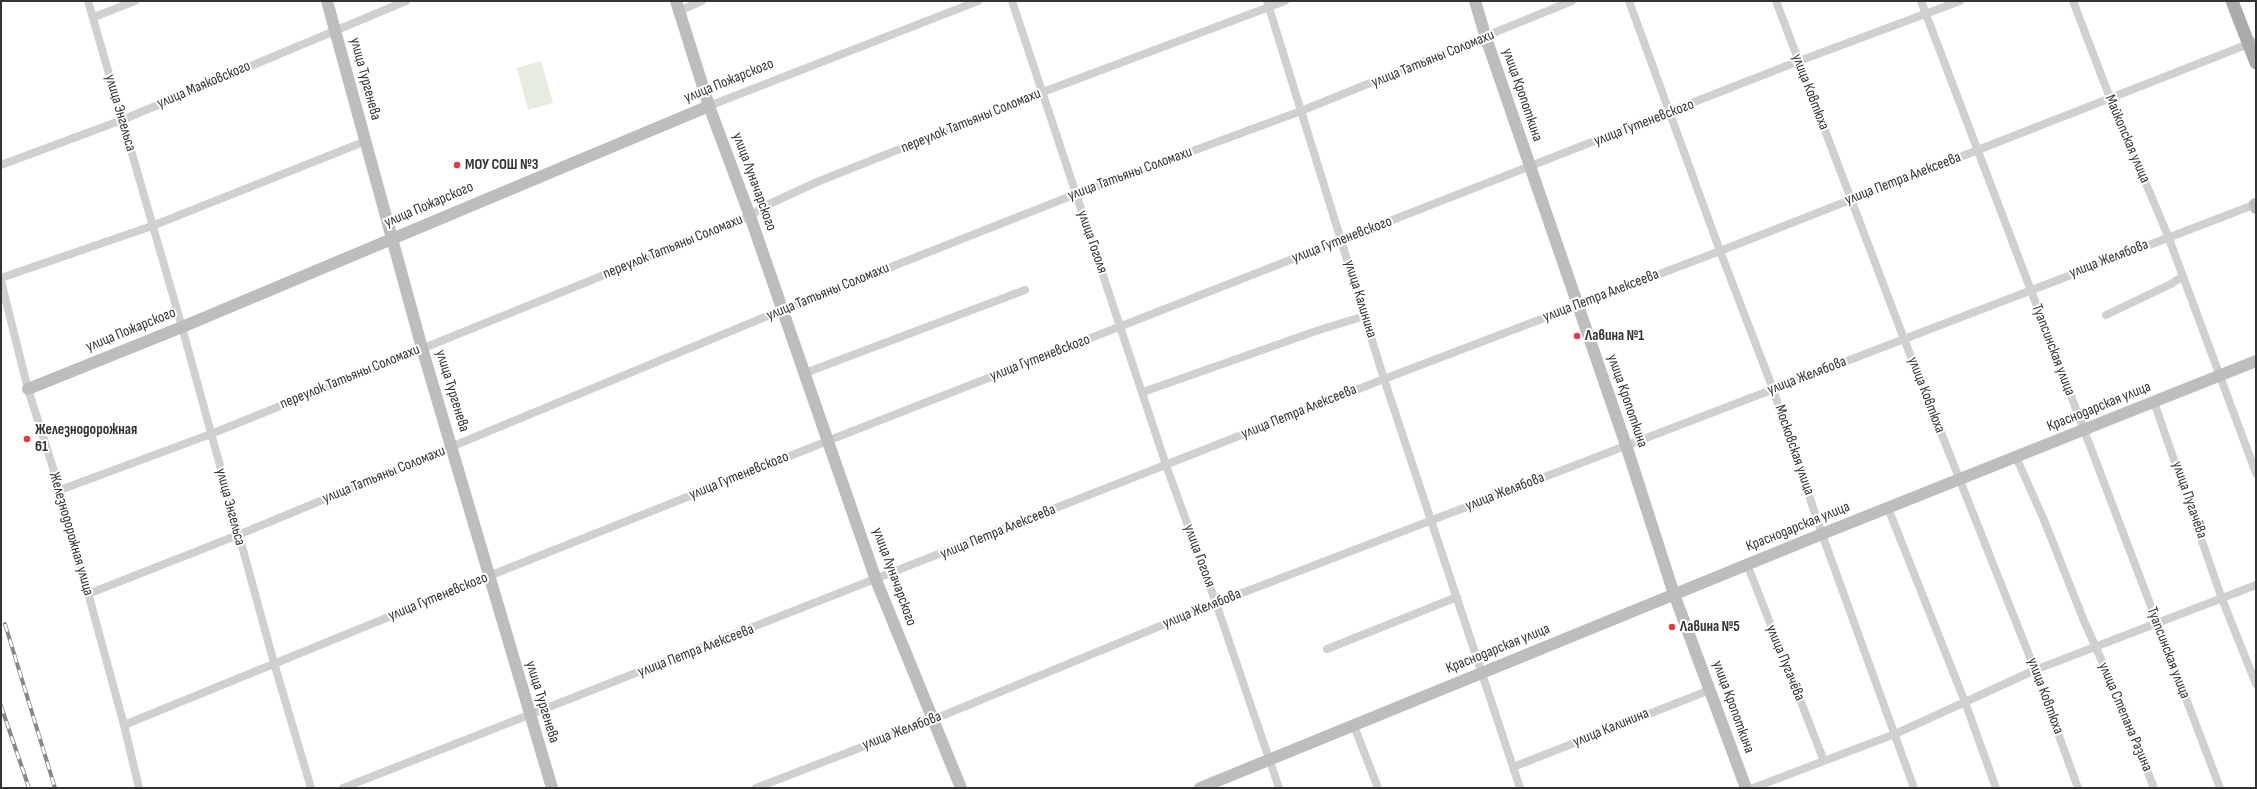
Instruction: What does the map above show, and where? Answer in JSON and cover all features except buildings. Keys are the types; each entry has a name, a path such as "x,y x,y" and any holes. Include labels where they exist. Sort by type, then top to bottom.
{"main road":[{"name":"улица Тургенева","path":"327,1 422,348 453,447 489,576 552,788"},
{"name":"улица Кропоткина","path":"1475,1 1486,38 1577,306 1626,445 1674,594 1746,788"},
{"path":"2232,1 2252,43 2256,63"},
{"name":"улица Луначарского","path":"678,6 709,106 750,216 829,440 876,580 961,788"},
{"name":"улица Пожарского","path":"28,389 182,327 709,106"},
{"name":"Краснодарская улица","path":"1200,788 1270,761 1747,564 2256,361"}],"street":[{"name":"улица Энгельса","path":"88,1 94,17 152,226 182,327 238,535 311,788"},
{"path":"94,17 135,1"},
{"name":"улица Маяковского","path":"1,165 122,120 406,1"},
{"path":"678,6 702,1"},
{"name":"улица Пожарского","path":"709,106 978,1"},
{"name":"улица Гоголя","path":"1012,1 1166,465 1216,603 1279,788"},
{"name":"переулок Татьяны Соломахи","path":"60,490 211,434 750,216 765,206 817,182 1268,4 1285,1"},
{"name":"улица Татьяны Соломахи","path":"88,594 238,535 782,310 1076,194 1301,111 1486,38 1572,1"},
{"name":"Московская улица","path":"1629,1 1720,252 1773,389 1822,534 1914,788"},
{"name":"улица Ковтюха","path":"1776,1 1904,339 2035,670 2078,788"},
{"name":"Туапсинская улица","path":"1921,1 2029,289 2220,788"},
{"name":"улица Гутеневского","path":"124,725 489,576 829,440 1799,61 1960,1"},
{"name":"Майкопская улица","path":"2073,1 2110,98 2168,236 2256,473"},
{"name":"улица Калинина","path":"1268,4 1384,379 1520,788"},
{"name":"улица Петра Алексеева","path":"343,788 530,716 1384,379 1720,252 2252,43"},
{"path":"1,278 152,226 366,141"},
{"name":"улица Желябова","path":"756,788 932,720 1216,603 1904,339 2029,289 2168,236 2256,205"},
{"path":"2106,315 2172,284 2183,276"},
{"name":"Железнодорожная улица","path":"1,281 28,389 60,490 124,725 139,788"},
{"path":"805,373 1025,290"},
{"path":"1143,392 1319,330 1365,316"},
{"name":"улица Пугачёва","path":"2154,402 2222,599"},
{"path":"2016,457 2044,520 2095,646"},
{"path":"1888,508 1965,702 1996,788"},
{"name":"улица Пугачёва","path":"1747,564 1824,761"},
{"path":"1753,788 1895,734 2035,670 2256,585"},
{"path":"1328,649 1456,597"},
{"path":"2222,599 2256,684"},
{"name":"улица Степана Разина","path":"2095,646 2154,788"},
{"name":"улица Калинина","path":"1513,767 1710,690"},
{"path":"1354,726 1378,788"}],"shaded area":[{"path":"541,61 553,103 528,110 517,68"}],"railway":[{"path":"5,624 55,788"},
{"path":"1,706 29,788"}],"place":[{"name":"МОУ СОШ №3","path":"457,165"},
{"name":"Лавина №1","path":"1577,336"},
{"name":"Железнодорожная 61","path":"27,439"},
{"name":"Лавина №5","path":"1672,627"}]}
